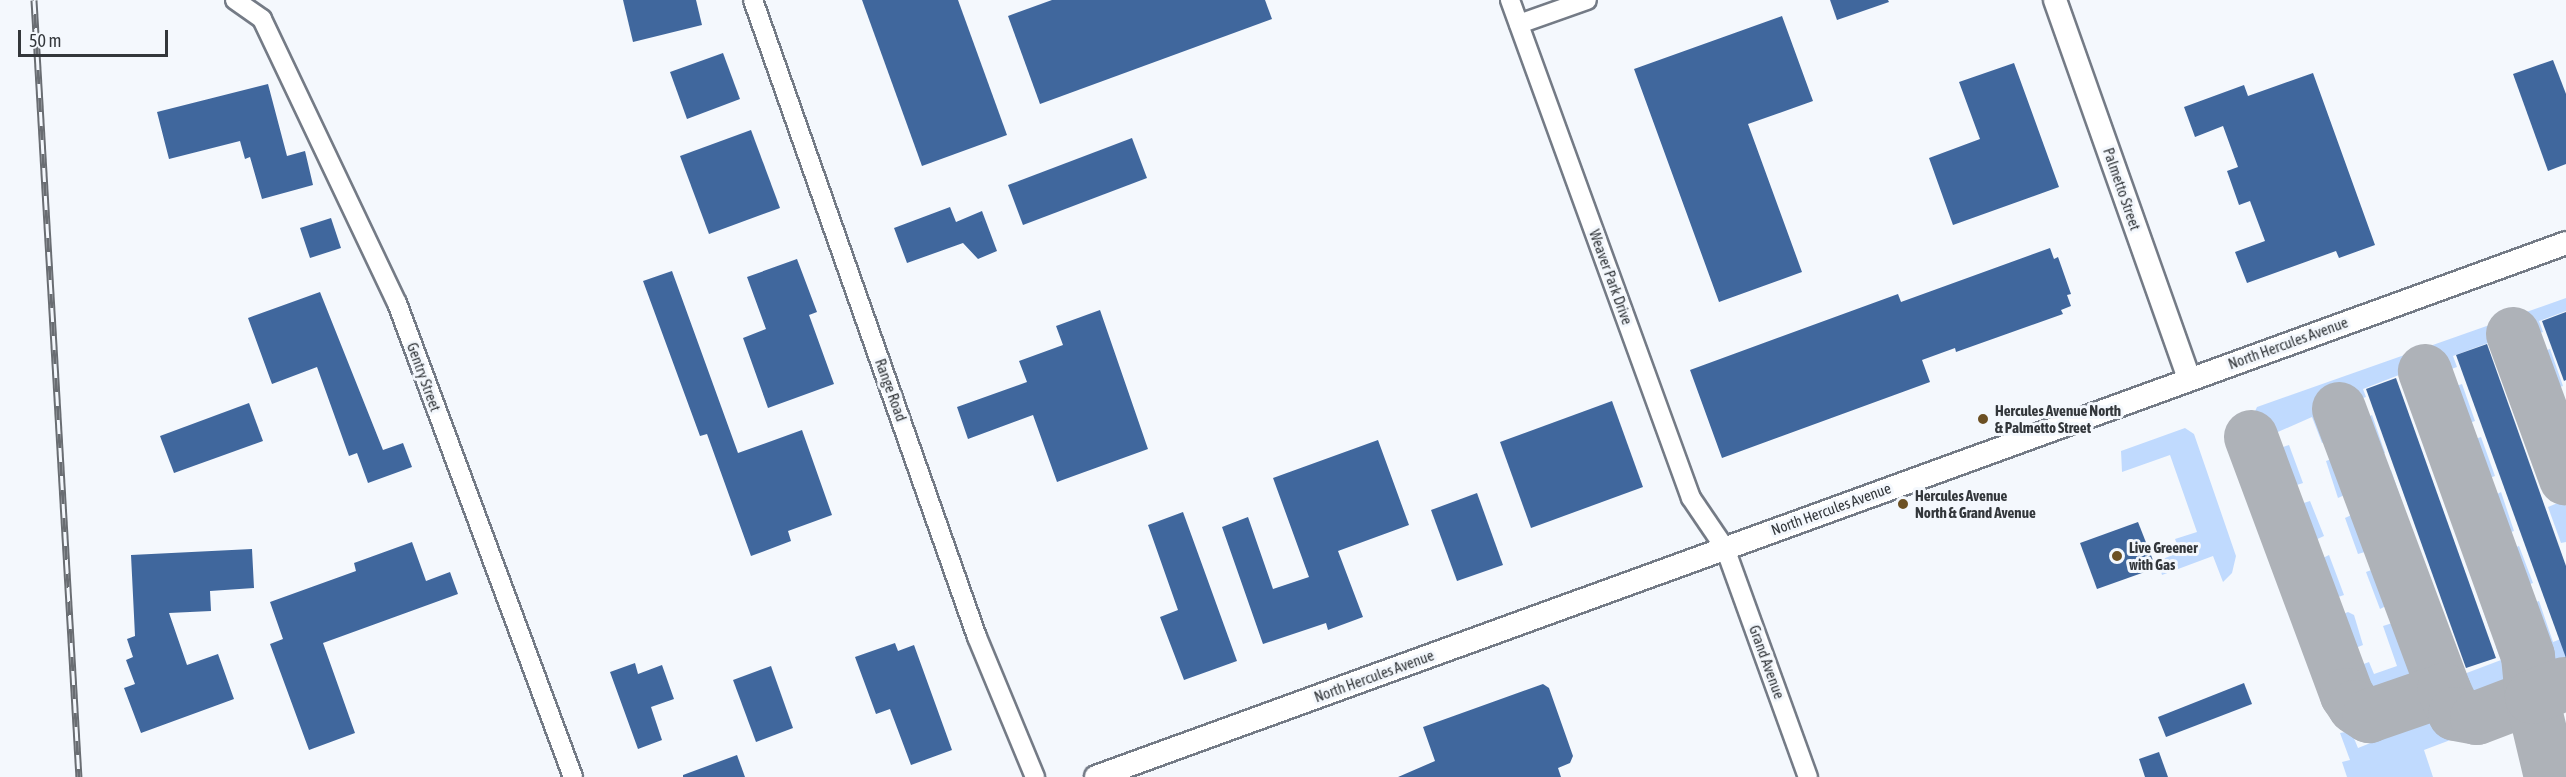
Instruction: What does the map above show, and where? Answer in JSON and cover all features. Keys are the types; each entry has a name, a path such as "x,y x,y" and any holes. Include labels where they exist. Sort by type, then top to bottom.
{"street":[{"name":"Gentry Street","path":"235,0 262,19 397,303 573,777"},
{"name":"Range Road","path":"753,0 977,637 1035,777"},
{"name":"Weaver Park Drive","path":"1509,0 1691,498 1725,548"},
{"path":"1519,24 1587,0"},
{"name":"Palmetto Street","path":"2055,0 2189,378"},
{"name":"North Hercules Avenue","path":"1096,777 2189,378 2566,243"},
{"name":"Grand Avenue","path":"1725,548 1808,777"}],"shaded area":[{"path":"2566,298 2566,311 2539,321 2543,332 2528,337 2516,331 2505,337 2517,371 2512,377 2503,380 2488,343 2453,356 2457,367 2437,374 2434,367 2419,373 2428,401 2426,408 2413,412 2399,375 2363,389 2366,397 2331,409 2340,436 2322,443 2312,417 2255,442 2252,436 2244,439 2347,716 2335,721 2236,452 2257,407"},
{"path":"2550,349 2563,386 2548,391 2543,389 2533,362 2535,354"},
{"path":"2462,384 2475,421 2461,426 2454,423 2445,397 2448,389"},
{"path":"2519,394 2527,397 2537,425 2534,430 2522,434 2509,398"},
{"path":"2566,405 2566,445 2562,444 2551,414"},
{"path":"2372,415 2385,453 2372,458 2366,455 2355,425"},
{"path":"2432,425 2439,430 2448,455 2444,463 2432,467 2419,430"},
{"path":"2185,428 2194,434 2236,556 2232,573 2223,582 2213,556 2162,575 2158,561 2180,552 2175,539 2197,532 2170,455 2122,472 2121,451"},
{"path":"2481,437 2495,476 2482,481 2473,477 2464,450 2467,442"},
{"path":"2289,445 2303,483 2281,490 2267,458 2269,452"},
{"path":"2538,448 2546,451 2556,479 2542,490 2528,452"},
{"path":"2343,455 2349,457 2360,488 2338,498 2326,461"},
{"path":"2391,470 2404,508 2394,512 2385,510 2375,480"},
{"path":"2450,480 2459,484 2467,510 2464,517 2452,521 2438,484"},
{"path":"2501,492 2514,531 2502,535 2493,533 2482,502"},
{"path":"2310,501 2324,536 2302,546 2298,544 2287,513 2288,508"},
{"path":"2560,502 2566,506 2566,542 2561,543 2548,507"},
{"path":"2367,510 2378,543 2375,549 2358,554 2345,518"},
{"path":"2410,524 2423,562 2412,566 2404,564 2394,536 2399,528"},
{"path":"2469,534 2477,537 2487,565 2471,576 2457,537"},
{"path":"2519,546 2533,583 2519,588 2512,586 2502,558 2506,551"},
{"path":"2329,555 2344,595 2324,602 2307,566"},
{"path":"2385,565 2400,599 2380,609 2366,572"},
{"path":"2429,578 2442,616 2433,620 2424,617 2414,589 2419,582"},
{"path":"2490,588 2497,592 2508,618 2504,626 2490,630 2477,592"},
{"path":"2539,601 2553,642 2566,637 2566,675 2556,679 2540,672 2523,613 2526,605"},
{"path":"2348,612 2354,615 2363,645 2343,653 2339,652 2329,620"},
{"path":"2405,619 2430,684 2427,689 2380,706 2356,693 2348,670 2369,662 2374,674 2397,666 2383,626"},
{"path":"2449,633 2464,674 2501,660 2496,647 2511,643 2516,645 2522,677 2516,692 2473,708 2456,701 2434,643"},
{"path":"2404,713 2447,727 2453,739 2424,750 2433,777 2347,777 2342,762 2350,760 2340,733 2351,731 2358,748 2373,742 2370,734 2361,736 2358,729"}],"building":[{"path":"623,0 696,0 702,25 633,42"},
{"path":"862,0 958,0 1007,135 922,166"},
{"path":"1052,0 1265,0 1272,19 1040,104 1008,16"},
{"path":"1830,0 1888,0 1889,2 1837,20"},
{"path":"1782,16 1813,101 1748,124 1802,272 1719,302 1634,69"},
{"path":"723,53 740,99 687,119 670,72"},
{"path":"2553,60 2566,94 2566,164 2548,171 2513,74"},
{"path":"2014,63 2059,187 1953,225 1929,158 1980,139 1959,82"},
{"path":"2313,73 2375,245 2339,258 2336,251 2247,283 2235,252 2265,241 2250,201 2239,205 2227,171 2238,167 2223,126 2195,137 2184,107 2244,85 2248,96"},
{"path":"268,84 287,156 305,151 313,185 262,199 250,157 245,159 240,141 169,159 157,112"},
{"path":"751,130 780,208 709,234 680,156"},
{"path":"1132,138 1147,178 1023,225 1008,185"},
{"path":"950,207 956,222 982,211 997,251 978,259 963,243 907,263 894,228"},
{"path":"331,218 341,248 310,258 300,228"},
{"path":"2050,248 2054,259 2058,257 2071,294 2067,295 2071,306 2061,310 2063,314 1956,352 1955,348 1922,360 1930,382 1722,458 1690,370 1898,294 1901,302"},
{"path":"797,259 817,312 809,315 834,384 768,408 743,338 766,329 747,277"},
{"path":"672,271 738,453 802,430 832,515 788,531 791,541 751,556 707,434 700,436 643,281"},
{"path":"320,292 383,450 403,443 412,467 368,483 357,453 349,456 317,367 272,384 248,318"},
{"path":"1100,310 1148,449 1057,482 1033,415 968,439 957,407 1027,382 1019,361 1063,345 1056,326"},
{"path":"2566,312 2566,380 2564,381 2542,321"},
{"path":"2487,344 2566,566 2566,658 2456,355"},
{"path":"2396,378 2496,658 2466,668 2366,389"},
{"path":"1612,401 1643,487 1531,528 1500,442"},
{"path":"249,403 263,441 174,473 160,436"},
{"path":"1378,440 1409,525 1338,551 1363,617 1328,630 1326,623 1263,644 1222,527 1248,517 1273,589 1309,577 1273,478"},
{"path":"1477,493 1503,565 1457,581 1431,510"},
{"path":"1183,512 1237,661 1184,680 1160,617 1178,610 1148,525"},
{"path":"2138,522 2156,568 2097,589 2080,543"},
{"path":"412,542 426,581 450,572 458,594 323,643 355,733 309,750 270,644 283,639 270,602 356,571 354,563"},
{"path":"252,549 254,588 210,591 211,611 169,613 187,665 218,654 234,699 141,733 124,688 135,684 126,660 133,657 127,639 135,636 131,555"},
{"path":"895,643 898,651 914,645 952,750 911,765 890,709 876,714 855,657"},
{"path":"635,663 638,674 662,665 674,699 651,707 662,740 638,749 610,672"},
{"path":"771,666 793,728 756,742 733,680"},
{"path":"2244,683 2252,704 2166,737 2158,717"},
{"path":"1543,684 1549,688 1573,756 1570,763 1558,768 1561,777 1398,777 1435,761 1423,727"},
{"path":"2159,752 2168,777 2145,777 2139,759"},
{"path":"737,755 745,777 683,777 683,775"}],"taxiway":[{"path":"2513,334 2566,479"},
{"path":"2251,437 2347,695 2355,707 2369,716 2444,690 2455,714 2477,718 2532,697 2528,656 2425,371"},
{"path":"2339,409 2444,690"},
{"path":"2551,777 2532,697 2565,684"}],"railway":[{"path":"34,0 79,777"}],"place":[{"name":"Hercules Avenue North & Palmetto Street","path":"1983,419"},
{"name":"Hercules Avenue North & Grand Avenue","path":"1903,504"},
{"name":"Live Greener with Gas","path":"2117,556"}]}
